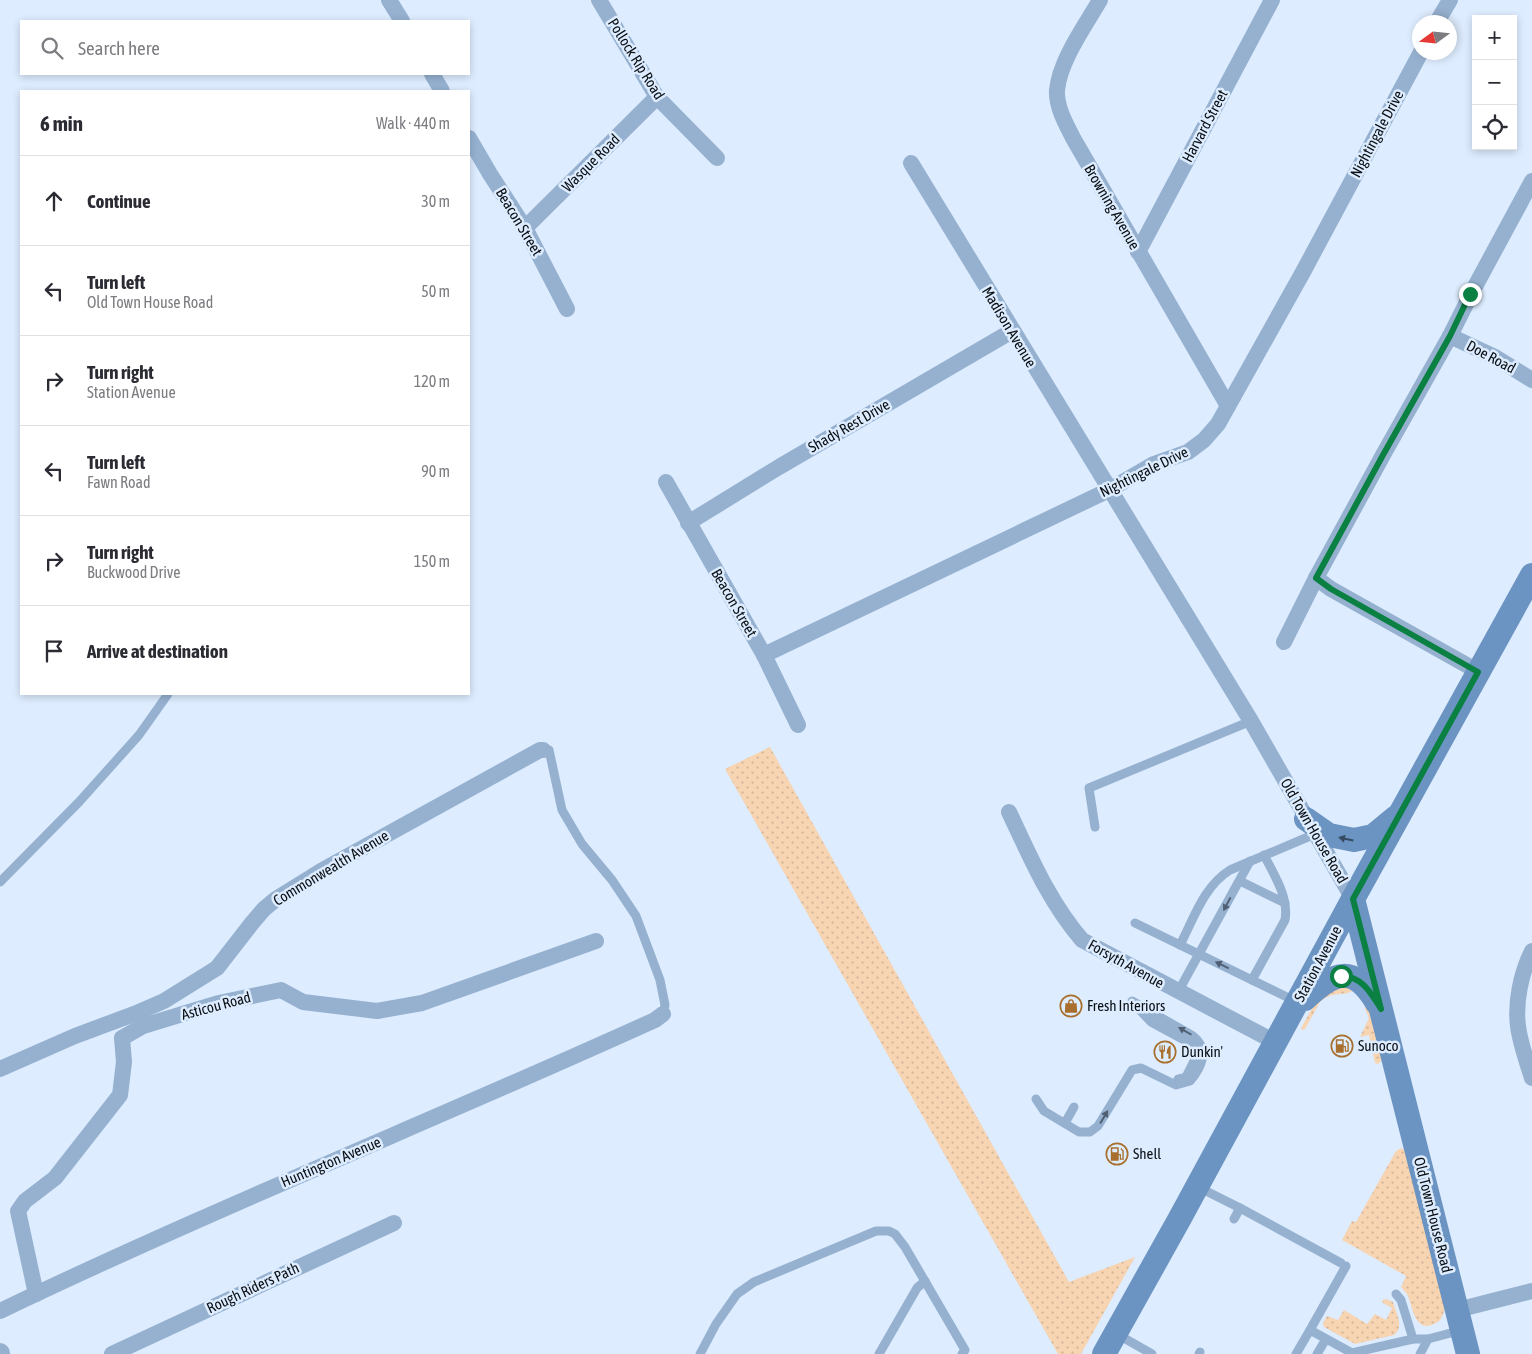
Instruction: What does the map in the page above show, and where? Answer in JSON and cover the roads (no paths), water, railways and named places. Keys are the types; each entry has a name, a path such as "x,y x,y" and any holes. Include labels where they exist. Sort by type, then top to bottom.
{"main road":[{"name":"Station Avenue","path":"1104,1354 1532,575"},
{"path":"1310,826 1329,835 1354,840 1373,836 1403,811"},
{"name":"Old Town House Road","path":"1353,899 1468,1354"},
{"path":"1295,1006 1326,981 1341,976 1349,976 1363,983 1381,1009"}],"street":[{"path":"389,0 401,20"},
{"name":"Pollock Rip Road","path":"599,0 657,97 717,158"},
{"name":"Browning Avenue","path":"1100,0 1065,61 1057,92 1062,116 1138,252 1228,406"},
{"name":"Harvard Street","path":"1138,252 1272,0"},
{"path":"1441,15 1450,0"},
{"name":"Nightingale Drive","path":"764,655 1109,490 1154,464 1188,452 1204,440 1218,424 1303,272 1417,60"},
{"path":"433,75 441,90"},
{"name":"Wasque Road","path":"526,228 657,97"},
{"name":"Beacon Street","path":"470,140 526,228 567,309"},
{"name":"Madison Avenue","path":"911,163 1109,490"},
{"path":"1284,642 1316,578 1450,336 1470,294 1532,181"},
{"name":"Shady Rest Drive","path":"688,523 779,467 1012,331"},
{"name":"Doe Road","path":"1450,336 1495,357 1532,380"},
{"name":"Beacon Street","path":"666,482 764,655 798,725"},
{"name":"Old Town House Road","path":"1109,490 1251,721 1353,899"},
{"path":"1316,578 1331,589 1478,672"},
{"name":"Commonwealth Avenue","path":"0,1069 75,1036 164,1001 217,968 252,923 276,899 455,796 543,750"},
{"name":"Forsyth Avenue","path":"1009,812 1065,921 1082,940 1274,1042"},
{"name":"Asticou Road","path":"36,1294 18,1212 25,1201 55,1178 120,1095 124,1062 122,1038 143,1026 219,1003 281,990 303,1002 377,1011 422,1002 596,941"},
{"path":"1531,958 1520,984 1518,1027 1532,1078"},
{"name":"Huntington Avenue","path":"0,1311 283,1183 539,1072 655,1020 663,1014"},
{"name":"Rough Riders Path","path":"112,1354 394,1223"},
{"path":"1460,1320 1532,1290"}],"lane":[{"path":"1,880 79,802 139,736 167,695"},
{"path":"1095,828 1089,788 1251,721"},
{"path":"543,750 548,750 562,810 582,844 612,880 636,916 660,980 665,1005 663,1014"},
{"path":"1180,945 1210,887 1219,877 1264,856 1310,826"},
{"path":"1252,980 1286,920 1287,908 1264,856"},
{"path":"1178,992 1251,861"},
{"path":"1240,881 1285,903"},
{"path":"1135,923 1252,980 1295,1006"},
{"path":"1036,1099 1044,1111 1079,1132 1090,1132 1095,1130 1131,1072 1141,1068 1172,1084 1190,1081 1203,1056 1202,1044 1194,1036 1132,1000"},
{"path":"1065,1123 1074,1107"},
{"path":"1197,1186 1344,1264 1296,1354"},
{"path":"1234,1219 1240,1208"},
{"path":"700,1354 716,1324 737,1294 754,1282 870,1232 883,1230 894,1234 905,1247 965,1350 962,1354"},
{"path":"879,1354 917,1288 925,1281"},
{"path":"1396,1294 1400,1300 1413,1338"},
{"path":"1420,1354 1428,1339 1460,1320"},
{"path":"1310,1330 1352,1353 1363,1353 1413,1338 1428,1339"},
{"path":"1115,1333 1152,1354"},
{"path":"1317,1354 1326,1339"}],"place":[{"name":"Fresh Interiors","path":"1071,1006"},
{"name":"Sunoco","path":"1342,1046"},
{"name":"Dunkin'","path":"1165,1052"},
{"name":"Shell","path":"1117,1154"}]}
